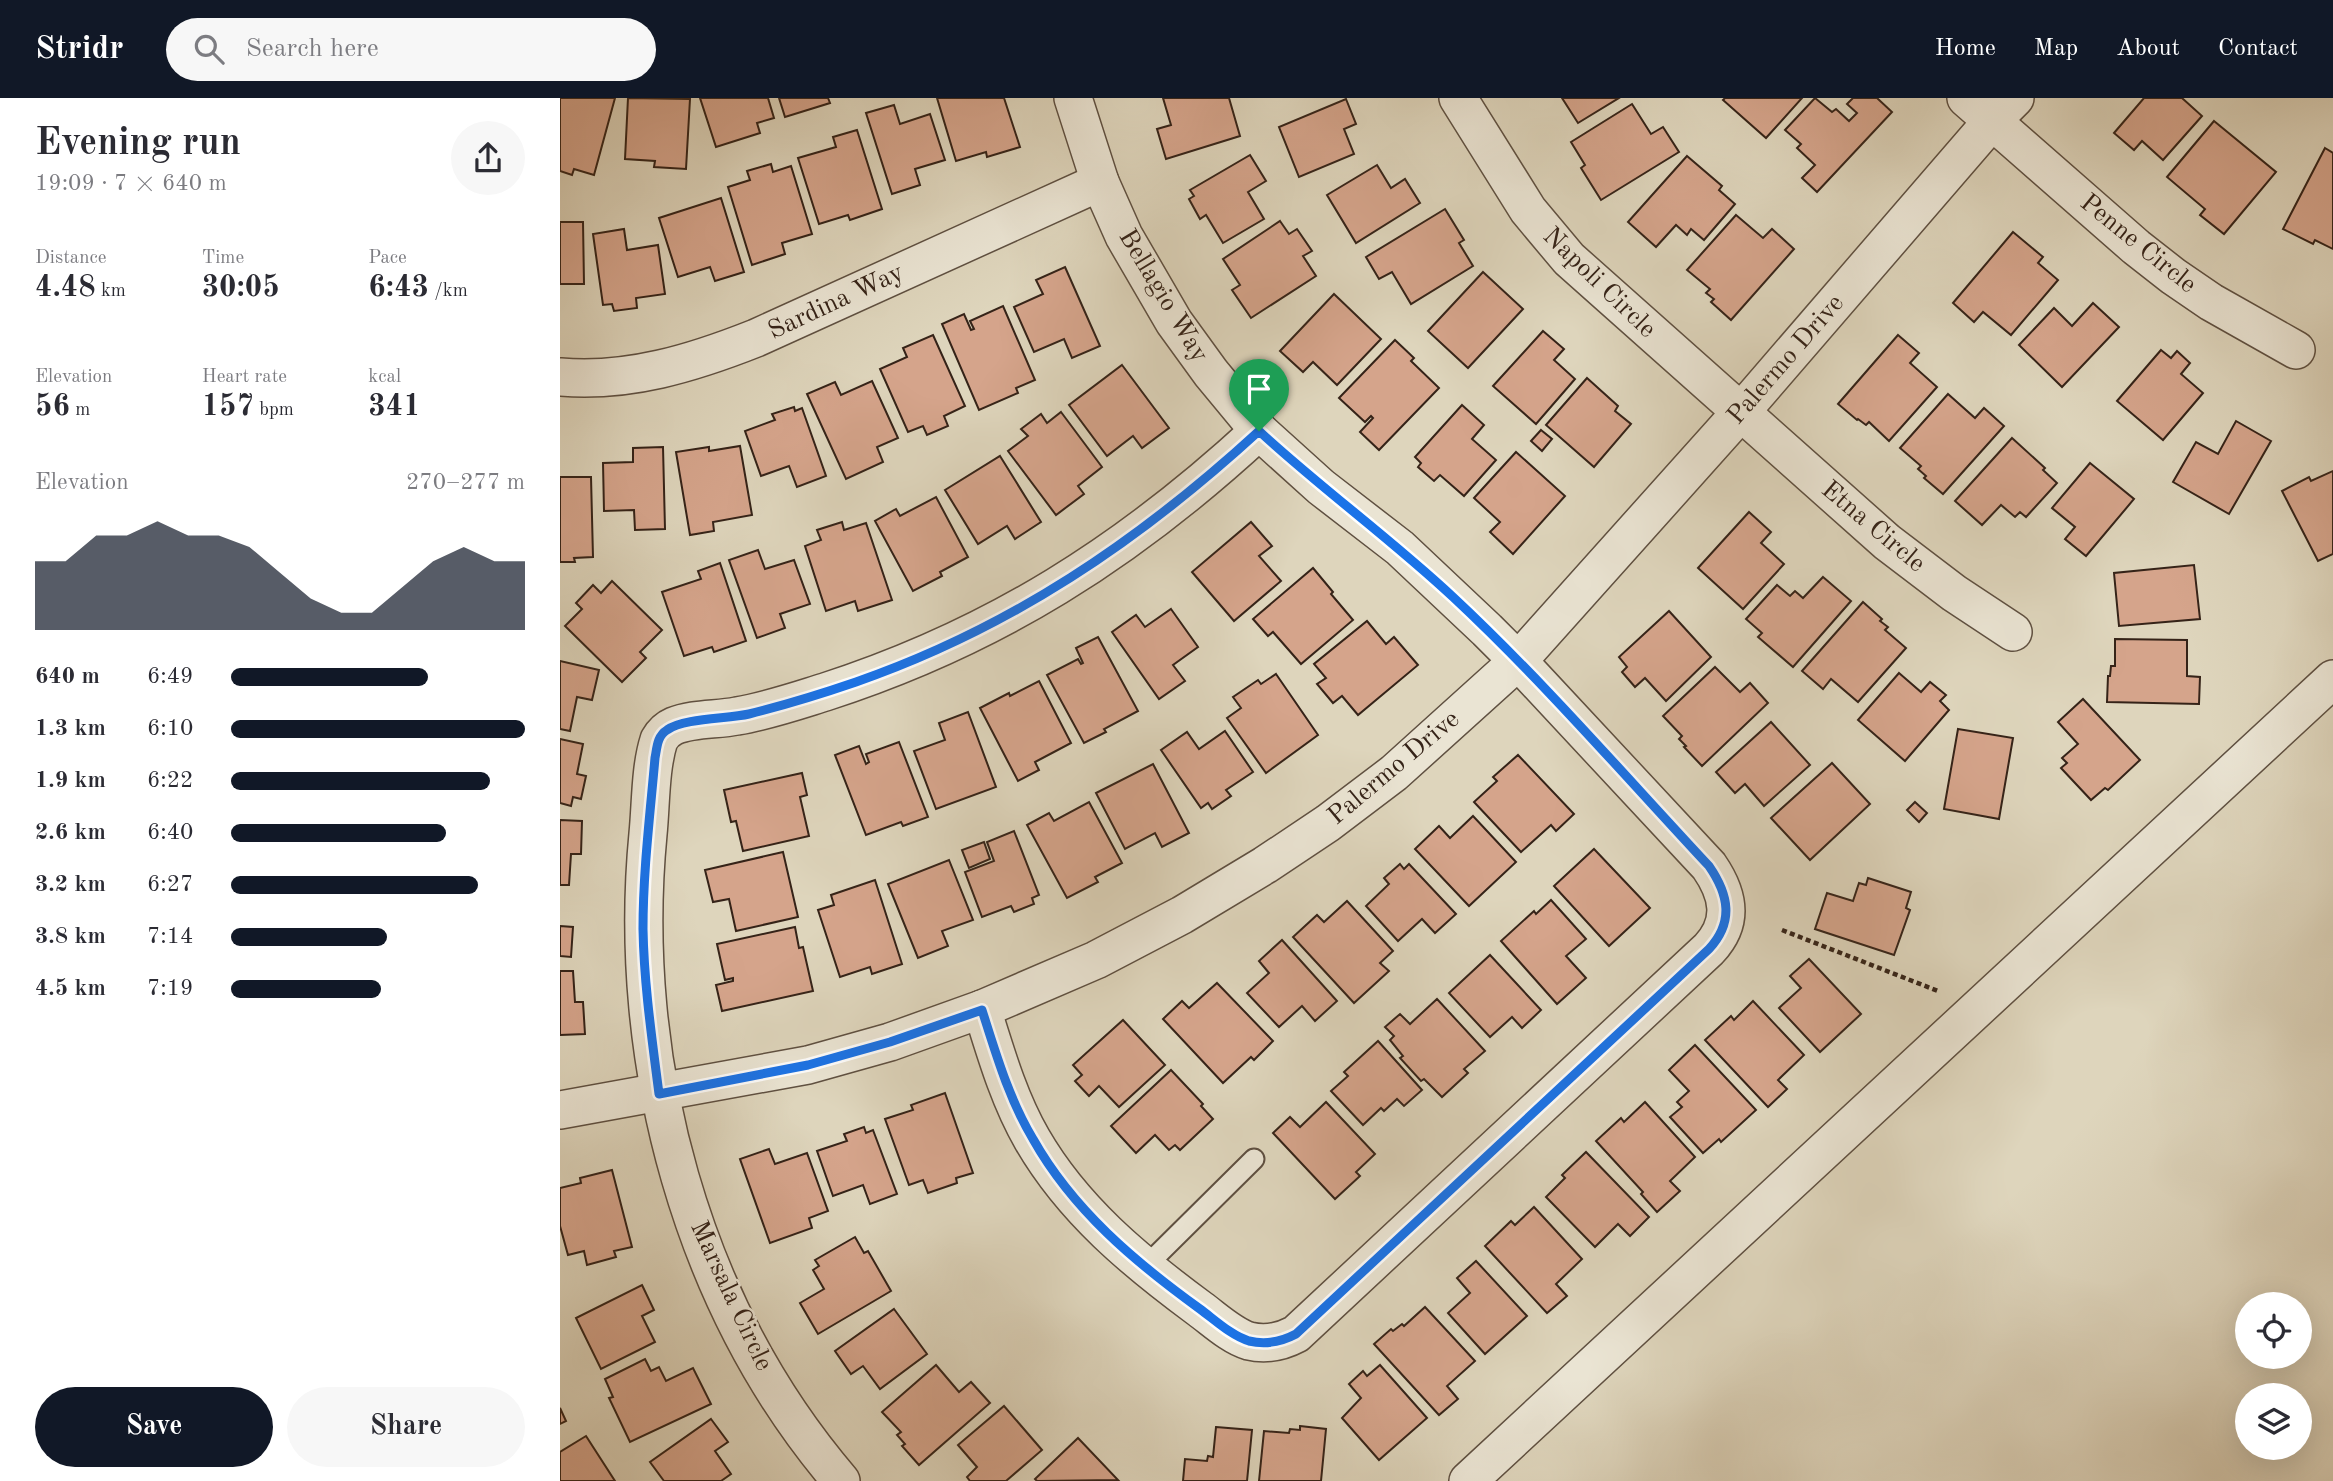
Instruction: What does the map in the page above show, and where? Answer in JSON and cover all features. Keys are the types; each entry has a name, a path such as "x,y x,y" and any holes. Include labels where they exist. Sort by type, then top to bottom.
{"street":[{"name":"Bellagio Way","path":"982,1010 1008,1087 1032,1137 1046,1160 1091,1218 1145,1267 1240,1338 1263,1343 1275,1342 1296,1334 1717,940 1726,917 1724,891 1709,866 1488,629 1400,548 1321,487 1259,431 1211,373 1174,322 1124,236 1100,182 1073,98"},
{"name":"Napoli Circle","path":"1458,98 1528,210 1546,233 1606,293 1740,413"},
{"name":"Palermo Drive","path":"560,1110 808,1065 890,1042 982,1010 1096,960 1182,915 1328,823 1394,773 1518,661 1740,413 1991,106"},
{"name":"Penne Circle","path":"1991,106 2136,247 2211,302 2296,350"},
{"name":"Sardina Way","path":"560,377 638,374 719,353 1100,182"},
{"name":"Etna Circle","path":"1740,413 1888,542 1954,593 2013,632"},
{"name":"Marsala Circle","path":"842,1481 781,1400 745,1338 726,1298 688,1200 659,1094 645,980 643,930 644,880 657,747 663,732 677,725 748,714 858,681 947,644 1032,603 1154,522 1205,481 1259,431"},
{"path":"1468,1481 2333,679"}],"lane":[{"path":"1145,1267 1254,1159"}],"path":[{"path":"1782,930 1938,991"}],"building":[{"path":"560,98 615,98 594,175 574,169 572,175 560,171"},
{"path":"628,98 690,99 686,169 654,167 655,161 625,159"},
{"path":"700,98 768,98 774,118 757,123 760,133 716,147"},
{"path":"779,98 828,98 830,103 785,117"},
{"path":"937,98 1004,98 1020,147 987,157 986,152 956,161"},
{"path":"1163,98 1229,98 1240,136 1166,159 1157,129 1171,125"},
{"path":"1562,98 1619,98 1578,123"},
{"path":"1802,98 1766,138 1723,100"},
{"path":"1815,98 1832,112 1836,109 1849,121 1857,113 1847,104 1853,98 1877,98 1892,112 1817,192 1802,178 1815,165 1797,148 1801,144 1785,130"},
{"path":"2144,98 2182,98 2202,116 2163,160 2142,141 2134,150 2114,133"},
{"path":"1346,99 1356,124 1344,129 1354,154 1299,177 1279,127"},
{"path":"1632,104 1651,134 1663,127 1679,152 1601,200 1581,168 1585,165 1571,142"},
{"path":"894,105 900,124 930,114 945,160 915,169 920,185 892,194 866,113"},
{"path":"2214,121 2276,172 2224,234 2200,215 2205,209 2167,177"},
{"path":"857,130 882,209 850,220 848,215 819,224 798,158 836,147 833,137"},
{"path":"2325,148 2333,153 2333,249 2315,240 2313,244 2283,229"},
{"path":"1250,155 1266,181 1248,192 1264,219 1223,243 1206,215 1200,219 1189,199 1194,196 1190,190"},
{"path":"1687,156 1722,186 1719,190 1735,204 1704,240 1691,229 1687,235 1676,225 1656,247 1628,222"},
{"path":"771,164 773,172 791,166 812,234 782,243 785,254 752,265 728,187 750,180 747,171"},
{"path":"1377,165 1391,188 1405,179 1420,203 1356,243 1327,195"},
{"path":"721,198 744,272 715,281 710,267 678,277 659,218"},
{"path":"1445,209 1464,240 1459,243 1473,266 1411,304 1392,272 1379,279 1366,257"},
{"path":"1736,215 1763,238 1772,229 1794,249 1731,320 1711,302 1714,299 1706,293 1710,289 1687,270"},
{"path":"1280,221 1289,234 1297,229 1312,251 1303,256 1316,276 1251,318 1232,290 1240,285 1223,259"},
{"path":"560,222 583,222 584,284 560,284"},
{"path":"624,229 627,250 658,245 665,294 636,298 637,308 614,311 612,304 603,305 593,234"},
{"path":"2013,232 2043,257 2038,263 2058,280 2011,335 1983,312 1974,322 1953,303"},
{"path":"1065,267 1100,346 1072,358 1064,339 1034,352 1014,307 1043,294 1036,280"},
{"path":"1483,272 1523,309 1468,368 1428,331"},
{"path":"1334,294 1381,339 1337,385 1313,362 1303,372 1280,351"},
{"path":"2093,303 2119,327 2062,387 2019,345 2054,308 2072,326"},
{"path":"1003,306 1035,380 1016,388 1018,393 979,410 942,324 964,314 971,330 974,329 970,321"},
{"path":"1543,331 1564,349 1554,360 1575,379 1536,424 1493,386"},
{"path":"933,335 965,406 944,416 948,426 927,435 923,426 908,432 880,369 907,357 903,348"},
{"path":"1898,335 1919,353 1910,363 1937,387 1889,441 1869,422 1866,425 1857,420 1838,404"},
{"path":"1395,340 1414,358 1411,361 1439,388 1379,450 1360,432 1373,418 1371,416 1365,422 1339,398"},
{"path":"2161,350 2171,358 2177,351 2190,363 2181,374 2203,393 2163,440 2117,401"},
{"path":"1122,365 1169,428 1142,448 1133,436 1107,456 1069,405"},
{"path":"1587,378 1618,406 1615,411 1631,424 1594,467 1546,425"},
{"path":"872,381 898,438 877,447 883,462 846,479 807,394 835,382 841,395"},
{"path":"1948,394 1975,418 1984,408 2004,426 1943,494 1924,478 1926,476 1918,469 1921,466 1900,448"},
{"path":"1462,405 1484,425 1472,439 1496,460 1464,496 1440,475 1434,481 1418,467 1421,463 1415,457"},
{"path":"794,407 795,411 802,408 826,476 797,487 789,466 761,476 745,431 775,420 772,414"},
{"path":"1061,412 1102,467 1078,486 1084,494 1056,515 1008,451 1028,436 1021,429 1041,414 1047,423"},
{"path":"2236,421 2271,441 2229,514 2173,482 2196,442 2218,454"},
{"path":"1541,430 1552,439 1542,451 1531,441"},
{"path":"2012,438 2045,468 2043,470 2057,483 2026,517 2020,512 2015,517 2001,505 1982,525 1955,501"},
{"path":"740,446 752,515 713,522 714,531 690,535 676,452"},
{"path":"663,447 665,529 635,530 634,510 604,511 603,463 633,462 633,448"},
{"path":"1516,452 1565,496 1513,554 1490,532 1500,522 1474,498"},
{"path":"1000,456 1041,522 1015,539 1007,526 978,544 945,490"},
{"path":"2090,463 2134,499 2086,556 2065,539 2075,527 2052,508"},
{"path":"2333,471 2333,554 2318,561 2282,491 2309,477 2311,481"},
{"path":"560,477 591,477 593,557 574,558 575,562 560,562"},
{"path":"936,497 968,557 940,572 942,576 913,591 875,521 896,509 900,516"},
{"path":"1749,512 1771,532 1761,543 1784,564 1743,609 1698,568"},
{"path":"842,522 844,530 866,523 892,600 858,611 855,601 826,611 805,546 821,540 817,530"},
{"path":"1251,522 1272,546 1259,556 1281,581 1234,621 1192,572"},
{"path":"758,550 765,569 794,560 810,604 780,614 785,628 757,638 729,560"},
{"path":"720,563 746,641 714,652 712,647 684,656 662,592 701,579 698,571"},
{"path":"2194,565 2200,619 2119,626 2114,573"},
{"path":"1313,568 1353,620 1301,664 1273,632 1268,636 1253,619"},
{"path":"1823,577 1851,601 1793,667 1758,637 1762,633 1746,619 1777,585 1790,596 1795,591 1803,598"},
{"path":"612,581 662,630 640,652 646,658 622,682 565,626 582,609 576,603 593,585 601,593"},
{"path":"1863,602 1882,619 1880,621 1888,627 1885,630 1906,648 1858,702 1831,679 1823,689 1802,671"},
{"path":"1171,609 1198,647 1173,665 1185,681 1159,699 1112,632 1136,615 1145,627"},
{"path":"1669,611 1711,657 1666,701 1645,678 1635,687 1622,672 1627,667 1619,657"},
{"path":"1367,621 1386,644 1394,637 1418,665 1358,715 1342,696 1333,703 1317,684 1326,678 1314,664"},
{"path":"1098,637 1138,711 1084,743 1047,675 1078,659 1083,663 1076,648"},
{"path":"2115,639 2187,640 2187,676 2200,677 2199,704 2107,702 2108,676 2111,666 2115,666"},
{"path":"560,661 599,670 592,700 577,697 570,731 560,729"},
{"path":"1715,667 1740,692 1750,683 1768,703 1702,766 1684,747 1686,746 1679,739 1682,736 1663,716"},
{"path":"1899,673 1921,692 1930,682 1946,695 1940,701 1949,710 1905,761 1858,720"},
{"path":"1276,674 1318,735 1266,773 1227,718 1241,708 1233,697 1258,680 1261,684"},
{"path":"1039,681 1071,743 1035,762 1039,770 1018,781 980,708"},
{"path":"2083,699 2140,760 2108,790 2105,788 2091,800 2061,768 2067,763 2062,758 2078,744 2058,722"},
{"path":"968,712 996,787 936,809 914,751 945,740 939,723"},
{"path":"1771,722 1810,765 1764,806 1745,784 1735,793 1716,772"},
{"path":"1958,729 2013,738 1999,819 1944,809"},
{"path":"1225,731 1253,772 1226,790 1231,796 1212,809 1208,803 1201,808 1161,750 1187,732 1199,749"},
{"path":"560,739 583,744 577,774 586,776 581,799 573,797 571,806 560,803"},
{"path":"899,742 928,817 903,826 901,822 866,835 835,755 859,746 866,764 869,762 866,754"},
{"path":"1518,755 1574,814 1556,831 1551,825 1521,852 1474,802 1497,781 1493,777"},
{"path":"1832,763 1870,804 1810,860 1771,818"},
{"path":"1153,764 1189,833 1162,847 1155,833 1125,849 1096,793"},
{"path":"802,773 807,795 800,797 809,836 743,851 736,821 731,822 724,790"},
{"path":"1089,802 1122,863 1095,877 1098,882 1067,898 1027,825 1049,813 1054,821"},
{"path":"1915,802 1927,813 1919,822 1907,810"},
{"path":"1473,816 1516,862 1469,906 1415,849 1439,826 1450,838"},
{"path":"560,820 582,821 581,854 571,854 569,885 560,885"},
{"path":"1014,831 1039,895 1032,898 1034,904 1014,912 1011,906 982,917 965,872 994,861 987,842"},
{"path":"984,842 990,859 969,868 962,850"},
{"path":"1594,849 1650,908 1609,946 1554,886"},
{"path":"783,852 798,917 736,931 729,899 713,902 705,870"},
{"path":"949,860 973,920 942,931 948,946 918,958 888,884"},
{"path":"1400,864 1404,869 1409,864 1456,914 1435,933 1422,919 1398,941 1366,906 1389,884 1384,878"},
{"path":"1868,878 1911,892 1906,908 1910,910 1894,955 1815,929 1827,893 1853,901 1859,883 1866,885"},
{"path":"875,880 902,964 872,974 870,967 840,977 818,910 834,905 831,895"},
{"path":"1551,900 1586,939 1566,956 1586,978 1557,1004 1501,941 1534,911 1536,914"},
{"path":"1347,901 1393,951 1380,963 1389,971 1354,1003 1293,937 1317,915 1324,922"},
{"path":"560,926 573,927 571,957 560,956"},
{"path":"795,927 799,948 803,947 813,991 722,1011 716,985 733,981 733,978 725,980 717,944"},
{"path":"1282,940 1337,1001 1315,1021 1302,1006 1279,1027 1247,993 1269,973 1259,961"},
{"path":"1490,955 1541,1010 1522,1028 1512,1017 1490,1037 1449,993"},
{"path":"1809,959 1861,1014 1820,1052 1779,1008 1801,988 1790,976"},
{"path":"560,971 573,971 575,1002 583,1002 585,1034 560,1035"},
{"path":"1217,983 1273,1041 1254,1060 1251,1057 1223,1083 1163,1019 1182,1001 1189,1008"},
{"path":"1437,999 1485,1051 1464,1069 1468,1073 1442,1097 1424,1079 1421,1081 1400,1058 1403,1056 1390,1040 1394,1036 1385,1027 1400,1014 1410,1024"},
{"path":"1753,1001 1804,1055 1778,1080 1787,1089 1768,1107 1705,1040 1731,1016 1734,1020"},
{"path":"1123,1020 1165,1065 1119,1107 1099,1086 1089,1096 1075,1081 1082,1075 1073,1065"},
{"path":"1378,1041 1422,1090 1404,1106 1397,1099 1384,1111 1381,1108 1363,1125 1331,1091 1348,1076 1344,1072"},
{"path":"1695,1045 1756,1110 1721,1142 1719,1139 1703,1153 1670,1117 1682,1107 1677,1102 1689,1091 1669,1070"},
{"path":"1171,1070 1203,1104 1201,1106 1213,1119 1180,1150 1175,1145 1169,1150 1155,1135 1136,1153 1111,1126"},
{"path":"945,1093 973,1173 956,1178 957,1183 928,1193 923,1180 909,1185 885,1119 913,1110 911,1105"},
{"path":"1326,1102 1375,1154 1356,1172 1360,1176 1335,1199 1273,1133 1290,1117 1300,1127"},
{"path":"1645,1102 1695,1157 1670,1181 1680,1191 1657,1212 1641,1194 1643,1192 1596,1141 1621,1118 1624,1122"},
{"path":"864,1127 866,1133 873,1130 897,1194 870,1204 863,1185 833,1196 817,1151 847,1141 844,1134"},
{"path":"769,1149 775,1164 807,1153 828,1211 809,1218 812,1228 770,1243 740,1159"},
{"path":"1586,1152 1649,1217 1630,1236 1618,1224 1595,1247 1546,1197 1565,1178 1562,1175"},
{"path":"612,1170 632,1247 614,1251 616,1257 587,1265 584,1251 568,1255 560,1226 560,1188 581,1183 580,1178"},
{"path":"1534,1207 1582,1259 1556,1284 1567,1296 1547,1313 1485,1246 1511,1221 1515,1225"},
{"path":"855,1237 864,1253 868,1251 891,1291 818,1334 800,1303 824,1289 813,1270 819,1266 815,1260"},
{"path":"1476,1261 1527,1316 1485,1354 1448,1313 1470,1293 1457,1278"},
{"path":"642,1285 654,1310 642,1316 655,1342 601,1369 576,1318"},
{"path":"1425,1307 1475,1361 1447,1386 1458,1399 1439,1415 1374,1344 1391,1329 1393,1331 1402,1324 1404,1326"},
{"path":"894,1309 927,1354 880,1389 863,1366 851,1374 835,1351"},
{"path":"645,1359 651,1371 659,1367 666,1381 693,1368 711,1404 630,1442 609,1398 613,1397 605,1379"},
{"path":"936,1365 959,1392 971,1382 990,1403 919,1465 902,1446 905,1444 897,1435 901,1432 882,1412"},
{"path":"1380,1365 1427,1418 1379,1460 1342,1418 1361,1398 1349,1384 1363,1371 1367,1376"},
{"path":"1004,1406 1042,1450 1006,1481 970,1481 967,1477 977,1467 958,1445"},
{"path":"560,1408 566,1421 560,1424"},
{"path":"711,1419 728,1442 715,1451 731,1474 721,1481 664,1481 650,1462"},
{"path":"1300,1426 1326,1429 1321,1481 1259,1481 1264,1431 1289,1433 1290,1429 1300,1430"},
{"path":"1216,1427 1252,1430 1247,1481 1183,1481 1185,1459 1207,1461 1208,1456 1213,1457"},
{"path":"586,1436 615,1481 560,1481 560,1452"},
{"path":"1078,1438 1118,1480 1035,1479"}],"route":[{"path":"1259,431 1321,487 1400,548 1488,629 1709,866 1724,891 1726,904 1722,931 1709,949 1296,1334 1275,1342 1263,1343 1240,1338 1219,1323 1163,1282 1091,1218 1046,1160 1020,1115 996,1055 982,1010 890,1042 808,1065 659,1094 645,980 643,930 644,880 655,758 663,732 688,722 748,714 799,701 858,681 958,639 1032,603 1154,522 1205,481 1259,431"}]}
